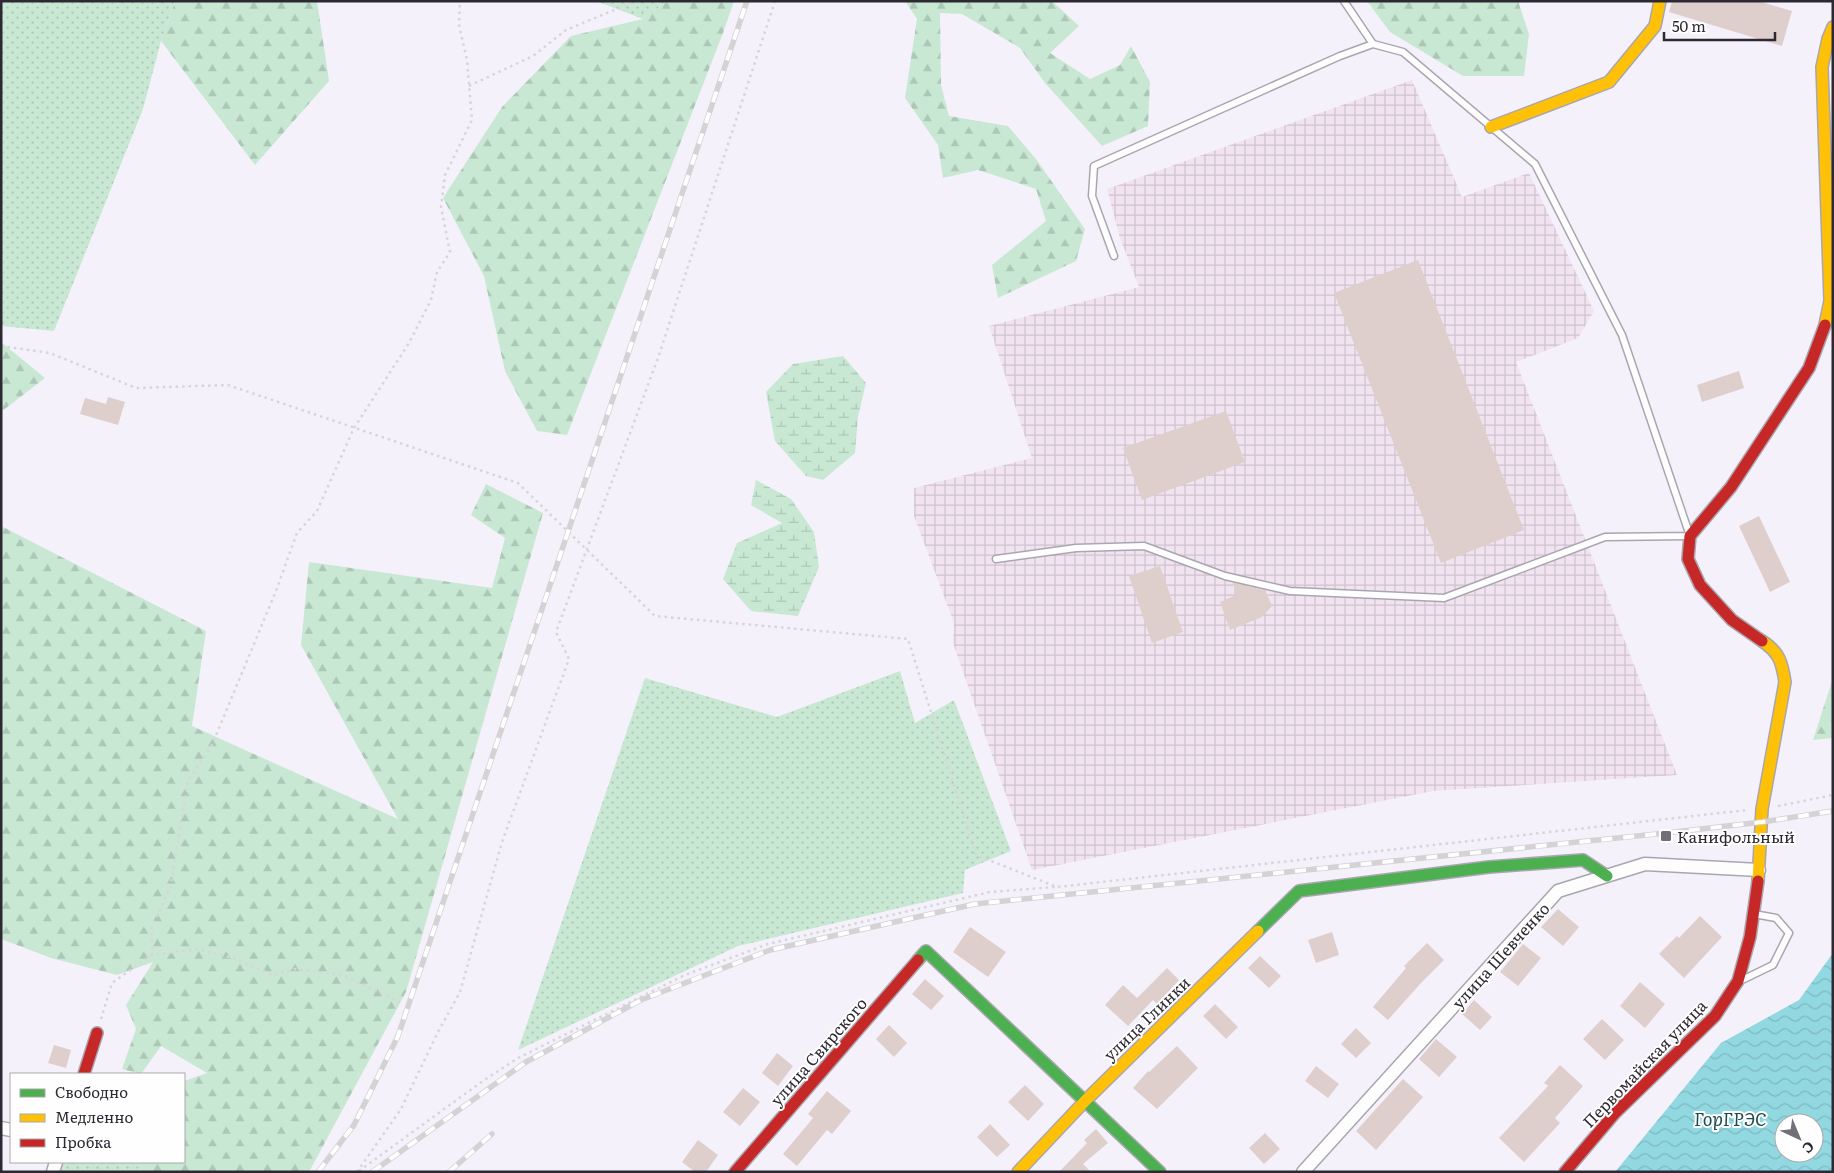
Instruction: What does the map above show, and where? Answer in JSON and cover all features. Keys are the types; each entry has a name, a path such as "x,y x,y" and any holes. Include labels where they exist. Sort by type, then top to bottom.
{"street":[{"path":"1491,127 1609,82 1655,26 1660,1"},
{"path":"1690,536 1737,479 1808,368 1824,331 1830,301 1822,67 1828,39 1833,27"},
{"name":"Первомайская улица","path":"1565,1172 1615,1114 1715,1016 1738,981 1750,937 1760,870 1762,809 1785,682 1782,663 1773,648 1732,620 1700,586 1688,559 1690,536"},
{"name":"улица Глинки","path":"1018,1172 1085,1101 1299,891 1489,867 1583,860 1607,876"},
{"name":"улица Шевченко","path":"1303,1172 1558,891 1645,864 1760,870"},
{"name":"улица Свирского","path":"735,1172 926,951 1085,1101"},
{"path":"84,1073 97,1033"},
{"path":"1085,1101 1160,1172"}],"lane":[{"path":"1344,1 1373,44"},
{"path":"996,559 1076,548 1144,546 1225,576 1290,592 1444,598 1605,537 1690,536 1622,335 1535,164 1403,52 1373,44 1340,56 1094,166 1092,196 1114,256"},
{"path":"1738,981 1773,965 1790,933 1776,918 1754,914"}],"path":[{"path":"152,955 152,926 170,888 188,780 212,745 298,533 317,511 354,428 409,343 431,300 437,272 450,252 441,207 444,175 472,120 467,60 459,25 460,1"},
{"path":"469,86 533,56 566,30 636,1"},
{"path":"358,1172 401,1109 438,1032 460,992 502,842 569,659 556,632 658,358 775,1"},
{"path":"1,346 50,353 136,388 228,385 518,483 655,616 908,638 976,855 1057,887"},
{"path":"358,1172 480,1083 518,1058 685,975 768,944 990,892 1057,887 1762,809 1833,795"},
{"path":"97,1033 112,983 152,955 197,949 233,958 273,975 295,969 342,975 400,1002"}],"shaded area":[{"path":"1412,80 1462,197 1529,173 1594,311 1578,338 1516,362 1677,775 1433,791 1032,870 953,643 954,623 914,516 914,488 1032,458 989,326 1139,287 1120,238 1107,189"}],"green space":[{"path":"1,1 175,1 161,41 143,109 54,331 1,326"},
{"path":"175,1 317,1 329,81 255,165 161,41"},
{"path":"596,1 667,1 643,19"},
{"path":"667,1 734,1 567,435 537,431 505,371 484,276 443,198 502,107 571,36 643,19"},
{"path":"905,1 1052,1 1079,26 1050,53 1090,79 1120,65 1131,46 1150,82 1148,126 1102,146 1045,83 1020,48 962,14 940,13 941,85 949,116 1008,126 1036,159 1085,229 1076,261 998,298 992,265 1046,221 1036,189 978,170 943,178 938,145 905,98 917,19"},
{"path":"1367,1 1518,1 1529,34 1524,76 1463,76 1390,32"},
{"path":"1,342 45,378 1,412"},
{"path":"843,356 866,383 858,417 855,453 823,480 806,476 775,441 766,392 793,364"},
{"path":"756,480 791,499 814,532 819,567 798,616 751,611 723,579 737,543 782,523 751,505"},
{"path":"486,484 543,513 406,992 309,1172 138,1172 139,1163 185,1163 185,1081 207,1073 161,1046 142,1073 122,1069 136,1029 126,1005 153,962 117,975 51,958 1,939 1,526 206,631 192,726 398,819 301,645 309,562 492,588 505,538 471,515"},
{"path":"900,671 915,723 954,700 1011,851 965,870 963,893 738,946 518,1050 645,678 777,717"},
{"path":"1833,678 1833,738 1813,740"},
{"path":"63,1163 139,1163 138,1172 59,1172"}],"water":[{"name":"ГорГРЭС","path":"1833,953 1833,1172 1615,1172 1721,1043 1799,1000"}],"building":[{"path":"1672,1 1758,1 1792,11 1782,46 1669,12"},
{"path":"1418,260 1524,530 1441,563 1334,293"},
{"path":"1739,371 1744,388 1702,402 1697,385"},
{"path":"108,397 125,402 118,425 80,414 85,398 106,404"},
{"path":"1226,411 1245,462 1142,500 1123,448"},
{"path":"1759,516 1790,582 1770,592 1739,526"},
{"path":"1160,566 1183,632 1152,643 1129,576"},
{"path":"1233,583 1265,590 1272,606 1262,617 1230,630 1220,602 1236,595"},
{"path":"1558,909 1579,927 1563,946 1541,927"},
{"path":"1700,916 1722,937 1684,978 1659,954 1677,936 1679,938"},
{"path":"970,927 1006,952 988,977 953,952"},
{"path":"1332,932 1339,955 1316,963 1308,940"},
{"path":"1427,943 1444,960 1388,1020 1373,1007 1406,968 1404,966"},
{"path":"1523,944 1541,958 1518,986 1500,972"},
{"path":"1260,956 1281,976 1269,988 1248,968"},
{"path":"1167,968 1179,980 1157,1004 1153,1000 1128,1026 1105,1005 1123,985 1137,998"},
{"path":"925,979 944,996 931,1010 912,994"},
{"path":"1640,982 1665,1004 1645,1028 1620,1006"},
{"path":"1474,1000 1492,1017 1480,1030 1462,1014"},
{"path":"1215,1004 1238,1027 1226,1039 1203,1016"},
{"path":"1602,1019 1624,1040 1605,1060 1583,1039"},
{"path":"889,1025 907,1043 894,1057 876,1039"},
{"path":"1356,1028 1371,1043 1356,1058 1341,1044"},
{"path":"1436,1039 1457,1057 1439,1077 1419,1059"},
{"path":"54,1045 71,1050 66,1068 48,1063"},
{"path":"1177,1046 1198,1068 1157,1109 1133,1088 1148,1071"},
{"path":"777,1053 793,1066 778,1086 762,1073"},
{"path":"1560,1065 1583,1086 1555,1118 1560,1123 1524,1162 1499,1138 1548,1086 1544,1083"},
{"path":"1316,1066 1339,1084 1328,1098 1305,1081"},
{"path":"1403,1079 1423,1097 1376,1150 1356,1131"},
{"path":"1025,1085 1044,1104 1028,1121 1008,1102"},
{"path":"743,1088 760,1102 740,1126 723,1112"},
{"path":"827,1091 851,1111 832,1134 827,1130 797,1166 783,1154 813,1118 808,1114"},
{"path":"990,1124 1010,1145 997,1157 977,1137"},
{"path":"1096,1129 1108,1143 1083,1164 1091,1172 1059,1172 1087,1143 1084,1140"},
{"path":"1265,1133 1280,1149 1264,1164 1249,1148"},
{"path":"698,1140 718,1155 706,1172 695,1172 682,1162"}],"railway":[{"path":"318,1172 354,1125 398,1036 747,1"},
{"path":"372,1172 526,1062 641,1000 770,950 975,904 1666,833 1762,822 1833,811"},
{"path":"449,1172 492,1134"}],"traffic: fast":[{"path":"1258,931 1299,891 1489,867 1583,860 1607,876"},
{"path":"918,960 926,951 1160,1172"}],"traffic: slow":[{"path":"1491,127 1609,82 1655,26 1660,1"},
{"path":"1825,325 1830,301 1822,67 1828,39 1833,27"},
{"path":"1758,881 1762,809 1785,682 1779,658 1762,641"},
{"path":"1018,1172 1085,1101 1258,931"}],"traffic: jam":[{"path":"1762,641 1732,620 1700,585 1688,559 1690,536 1731,487 1809,368 1825,325"},
{"path":"1565,1172 1615,1113 1715,1016 1738,981 1750,937 1758,881"},
{"path":"735,1172 918,960"},
{"path":"84,1073 97,1033"}],"place":[{"name":"Канифольный","path":"1666,836"}]}
